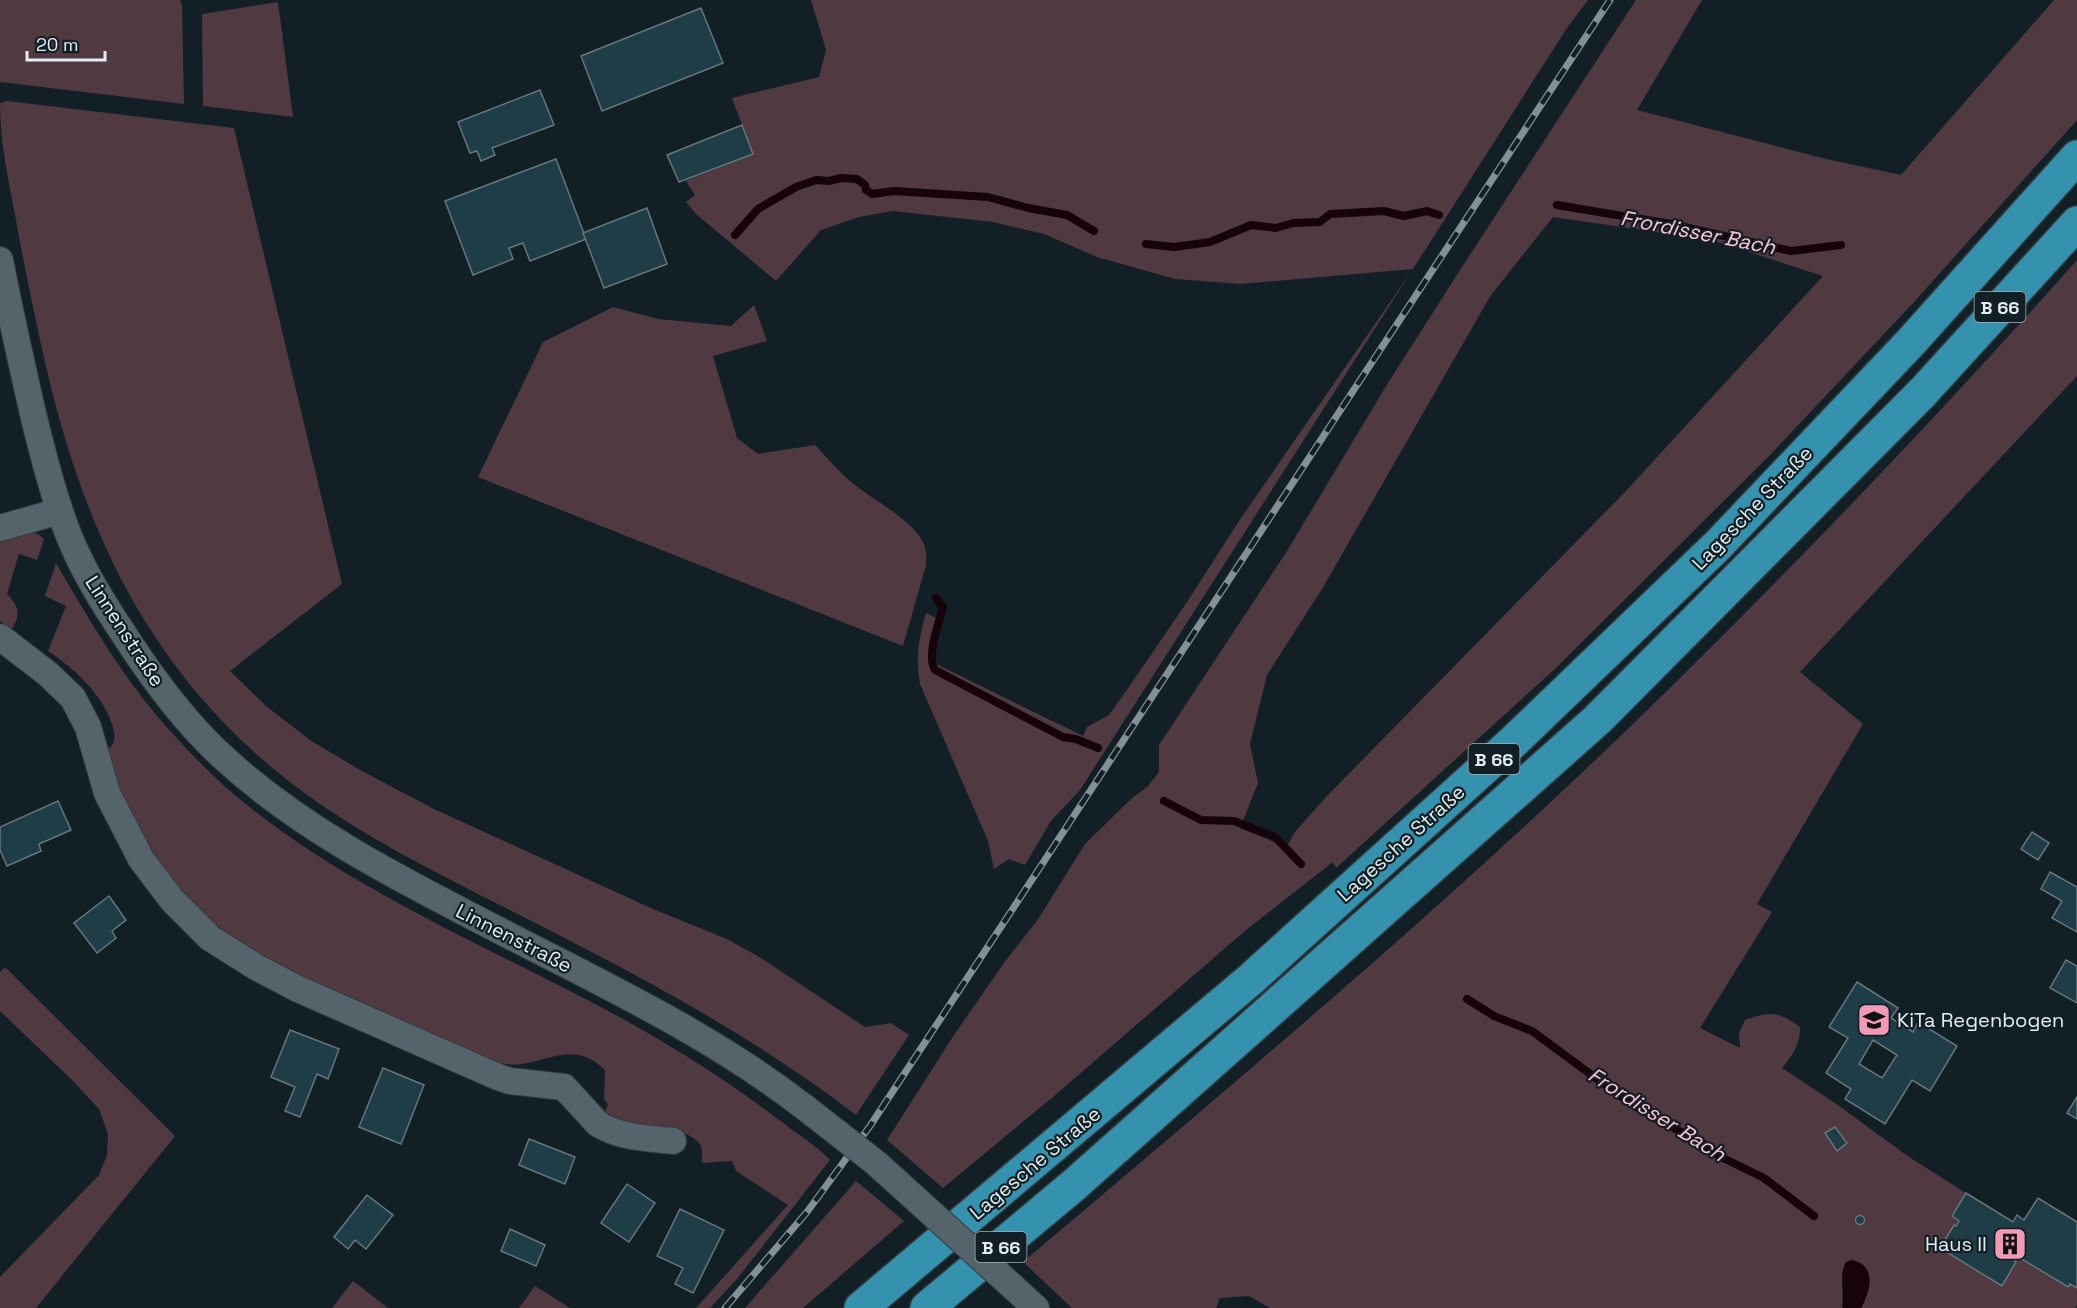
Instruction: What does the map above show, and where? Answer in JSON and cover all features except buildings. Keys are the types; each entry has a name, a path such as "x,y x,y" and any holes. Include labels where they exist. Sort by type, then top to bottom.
{"highway":[{"name":"Lagesche Straße","path":"861,1308 1251,979 1514,741 1734,528 1911,342 2077,157"},
{"name":"Lagesche Straße","path":"927,1308 1074,1185 1598,719 1923,392 2077,222"}],"street":[{"name":"Linnenstraße","path":"0,260 46,469 77,553 97,593 155,681 192,726 260,789 371,862 664,1015 739,1060 876,1163 1036,1308"},
{"path":"0,528 59,509"},
{"path":"0,637 48,674 73,698 88,727 106,793 141,859 172,900 210,938 256,967 298,989 498,1077 510,1082 564,1087 598,1125 628,1136 673,1141"}],"shaded area":[{"path":"0,0 180,0 184,104 0,82"},
{"path":"811,0 1588,0 1567,28 1413,269 1241,284 1175,279 1097,257 1044,234 993,222 893,211 859,217 821,230 776,281 696,214 686,202 695,195 686,181 753,154 732,98 819,77 826,50"},
{"path":"1636,0 1702,0 1637,110 1822,158 1901,175 2054,0 2077,0 2077,120 1914,302 1772,453 1557,667 1336,868 1333,862 1246,930 1053,1097 943,1188 887,1140 954,1035 1006,960 1037,921 1085,844 1131,799 1148,786 1159,772 1159,745 1287,551 1388,383","holes":["1553,217 1712,240 1823,276 1625,492 1327,796 1294,833 1287,847 1240,828 1258,783 1250,744 1267,675 1322,589 1491,295"]},
{"path":"278,2 293,117 203,106 202,14"},
{"path":"7,101 234,128 342,584 230,671 266,706 310,740 360,770 434,809 653,909 727,939 761,958 865,1027 891,1023 909,1035 856,1115 783,1063 708,1016 591,951 435,872 358,829 286,779 253,751 212,710 176,667 145,621 118,573 95,523 76,471 45,362 10,187 0,117 0,103"},
{"path":"2077,260 2077,376 1800,672 1863,724 1757,904 1772,912 1700,1028 1740,1048 1739,1033 1745,1020 1774,1014 1800,1027 1795,1049 1782,1068 1909,1157 1966,1193 1956,1226 1954,1225 1940,1248 2002,1286 2016,1263 2014,1261 2017,1256 2067,1287 2071,1284 2077,1288 2075,1308 1270,1308 1249,1296 1220,1298 1216,1308 1072,1308 1023,1262 1354,979 1596,760 1828,528 1979,369"},
{"path":"1413,269 1080,790 1051,821 1025,865 1009,859 994,869 988,841 920,684 918,648 926,613 936,618 932,652 934,663 1083,736 1087,727 1109,715 1131,684 1239,521"},
{"path":"754,305 767,341 713,356 737,438 758,454 815,445 850,480 911,526 918,534 925,548 926,565 903,646 478,477 543,342 613,307 658,319 731,326"},
{"path":"30,532 44,539 37,560 19,554 7,594 14,603 18,615 12,629 0,621 0,539"},
{"path":"56,563 79,603 143,699 200,763 247,805 321,858 400,904 590,1001 674,1048 753,1101 830,1160 737,1279 710,1308 696,1308 788,1205 736,1171 732,1161 702,1163 701,1146 693,1137 673,1130 626,1125 604,1115 608,1104 604,1099 605,1070 594,1061 574,1054 518,1065 489,1060 287,970 230,936 213,922 177,886 161,866 134,820 114,773 108,749 114,741 114,731 101,702 77,674 48,651 66,606 45,596"},
{"path":"5,967 175,1136 36,1308 0,1308 0,1277 99,1175 107,1155 108,1134 99,1109 0,1011 0,972"},
{"path":"856,1181 904,1221 803,1308 745,1308"},
{"path":"1851,1260 1865,1267 1870,1279 1861,1308 1843,1308 1842,1306 1842,1273 1846,1262"},
{"path":"353,1281 388,1308 332,1308"},
{"path":"535,1286 570,1308 519,1308"}],"waterway":[{"name":"Frordisser Bach","path":"735,235 758,209 796,187 816,180 829,181 841,178 857,179 872,194 894,191 988,197 1028,208 1067,215 1094,231"},
{"name":"Frordisser Bach","path":"1557,205 1671,224 1791,251 1841,245"},
{"name":"Frordisser Bach","path":"1146,244 1174,247 1210,242 1251,225 1276,228 1293,223 1320,222 1330,214 1384,211 1404,216 1427,211 1439,215"},
{"name":"Frordisser Bach","path":"936,598 943,607 933,648 935,670 1063,737 1076,739 1098,748"},
{"name":"Frordisser Bach","path":"1164,801 1201,820 1234,821 1275,837 1301,864"},
{"name":"Frordisser Bach","path":"1467,999 1494,1016 1532,1031 1627,1101 1703,1143 1719,1156 1764,1178 1814,1216"}],"railway":[{"path":"725,1308 807,1212 870,1126 1610,0"}],"place":[{"name":"KiTa Regenbogen","path":"1874,1020"},
{"name":"Haus II","path":"2010,1244"}]}
